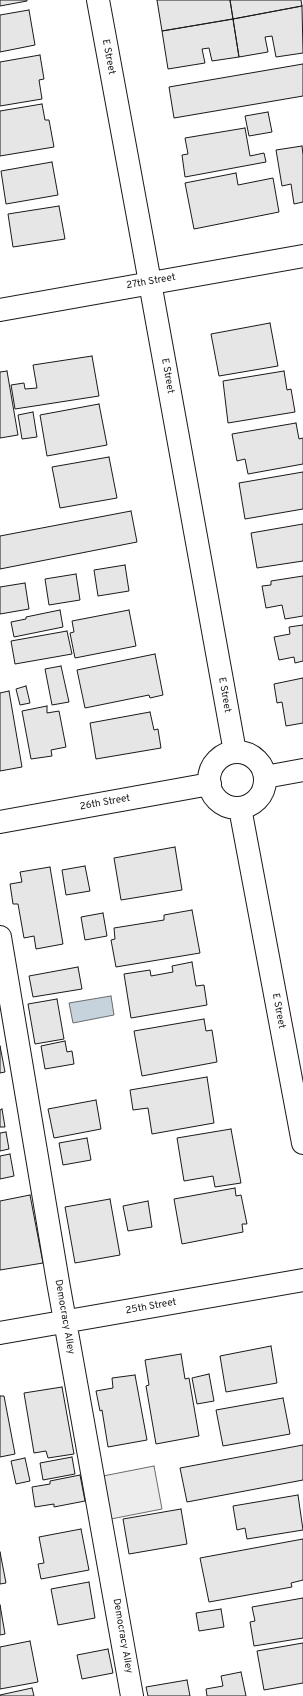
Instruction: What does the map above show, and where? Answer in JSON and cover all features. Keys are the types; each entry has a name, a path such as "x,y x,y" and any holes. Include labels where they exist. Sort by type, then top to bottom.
{"street":[{"name":"E Street","path":"98,0 235,752"},
{"name":"27th Street","path":"0,310 150,282 303,256"},
{"path":"235,752 245,753 255,758 262,766 265,777 264,788 259,798 251,804 240,808 220,802 212,791 210,784 210,773 215,763 224,755 235,752"},
{"path":"265,777 303,770"},
{"name":"26th Street","path":"0,822 210,784"},
{"name":"E Street","path":"240,808 303,1143"},
{"name":"Democracy Alley","path":"0,937 65,1322 132,1696"},
{"name":"25th Street","path":"0,1333 303,1280"}],"shaded area":[{"path":"111,996 114,1015 73,1023 69,1003"},
{"path":"154,1466 162,1509 111,1519 103,1476"}],"building":[{"path":"0,0 27,0 27,1 0,6"},
{"path":"157,0 230,0 233,19 162,31"},
{"path":"230,0 301,0 302,6 233,19"},
{"path":"302,6 303,53 276,57 272,36 265,37 268,52 239,57 233,19"},
{"path":"29,10 35,45 0,52 0,15"},
{"path":"233,19 239,57 212,61 209,48 202,49 205,63 168,69 162,31"},
{"path":"40,55 44,79 39,80 42,99 0,106 0,62"},
{"path":"303,64 303,96 174,118 169,87"},
{"path":"42,104 45,120 49,120 54,147 0,156 0,111"},
{"path":"268,112 272,132 249,136 245,116"},
{"path":"245,128 250,156 264,153 266,162 185,177 182,155 188,154 185,138"},
{"path":"302,146 303,202 294,204 291,184 282,186 276,150"},
{"path":"52,162 58,195 6,204 1,171"},
{"path":"236,173 238,185 273,178 279,212 194,229 185,183"},
{"path":"59,206 65,239 13,247 8,214"},
{"path":"270,323 278,366 219,376 211,334"},
{"path":"92,356 99,396 15,409 11,385 24,383 25,389 37,388 33,365"},
{"path":"7,371 18,435 0,438 0,372"},
{"path":"284,371 287,390 291,389 295,412 228,423 223,381"},
{"path":"99,404 107,445 47,456 40,415"},
{"path":"33,412 37,437 22,439 18,415"},
{"path":"296,423 299,439 303,438 303,464 248,474 245,459 237,461 232,434"},
{"path":"109,457 117,498 60,508 52,467"},
{"path":"303,472 303,509 245,519 239,483"},
{"path":"131,511 137,542 0,569 0,536"},
{"path":"303,524 303,561 257,568 251,533"},
{"path":"125,565 129,591 98,596 94,570"},
{"path":"76,574 80,600 49,605 45,579"},
{"path":"303,576 303,616 285,619 282,605 266,608 262,586 271,585 271,581"},
{"path":"25,583 29,609 0,614 0,587"},
{"path":"60,610 63,627 14,637 11,622 26,619 26,617"},
{"path":"129,610 136,646 75,658 70,633 74,632 72,621"},
{"path":"303,625 303,661 295,663 294,657 279,660 274,637 290,634 289,627"},
{"path":"67,631 72,654 15,664 11,641"},
{"path":"155,654 163,695 150,698 149,695 85,708 77,670"},
{"path":"61,666 69,702 52,705 45,669"},
{"path":"303,678 303,723 286,726 282,702 277,703 274,684"},
{"path":"26,686 30,703 20,705 16,689"},
{"path":"9,691 22,767 0,771 0,693"},
{"path":"47,706 47,713 59,711 66,747 51,750 52,756 31,759 22,711"},
{"path":"150,712 154,730 158,729 161,748 96,759 90,723"},
{"path":"175,847 182,890 121,900 114,858"},
{"path":"85,866 90,891 66,895 62,870"},
{"path":"50,867 63,944 36,949 34,936 24,938 18,904 13,904 10,884 22,882 20,872"},
{"path":"192,910 200,953 116,967 111,940 115,939 114,928 164,920 164,915"},
{"path":"103,913 107,936 85,940 81,917"},
{"path":"192,962 196,986 204,985 207,1005 131,1018 124,974 150,970 151,976 173,972 172,966"},
{"path":"78,967 82,989 33,997 29,976"},
{"path":"57,999 64,1039 35,1044 28,1004"},
{"path":"204,1019 206,1031 212,1030 217,1062 142,1076 134,1031"},
{"path":"65,1041 67,1052 72,1051 74,1064 45,1069 41,1046"},
{"path":"0,1046 5,1072 0,1073"},
{"path":"207,1077 214,1123 152,1134 148,1108 133,1110 130,1090"},
{"path":"96,1100 101,1129 54,1138 48,1109"},
{"path":"2,1109 5,1127 0,1127 0,1110"},
{"path":"231,1129 241,1183 215,1187 213,1176 184,1181 177,1138"},
{"path":"6,1132 9,1149 0,1151 0,1133"},
{"path":"87,1138 91,1160 63,1165 59,1143"},
{"path":"10,1154 14,1176 0,1179 0,1156"},
{"path":"235,1188 236,1196 241,1195 247,1224 242,1224 243,1232 182,1244 174,1199"},
{"path":"30,1195 43,1263 0,1270 0,1201"},
{"path":"110,1199 120,1255 75,1263 65,1207"},
{"path":"148,1201 152,1227 128,1231 123,1206"},
{"path":"271,1346 277,1383 226,1392 220,1356"},
{"path":"181,1354 185,1379 189,1378 199,1436 156,1444 146,1386 149,1385 145,1360"},
{"path":"209,1374 214,1401 197,1404 192,1378"},
{"path":"135,1375 147,1440 108,1447 102,1410 100,1411 96,1391 113,1388 112,1378"},
{"path":"62,1387 74,1454 48,1458 46,1451 34,1453 24,1393"},
{"path":"0,1396 4,1396 15,1454 0,1457"},
{"path":"283,1398 290,1434 223,1446 216,1410"},
{"path":"303,1445 303,1480 187,1502 180,1468"},
{"path":"72,1457 75,1474 43,1480 40,1463"},
{"path":"25,1458 30,1481 16,1484 11,1461"},
{"path":"80,1475 85,1501 54,1507 54,1504 35,1507 32,1487 50,1484 50,1481"},
{"path":"298,1495 303,1530 247,1539 245,1528 237,1530 233,1506"},
{"path":"181,1509 187,1544 129,1554 123,1519"},
{"path":"81,1529 89,1570 41,1579 38,1564 44,1563 39,1537"},
{"path":"303,1539 303,1580 291,1583 292,1587 209,1602 200,1558"},
{"path":"0,1552 6,1583 0,1584"},
{"path":"89,1582 95,1618 58,1625 51,1589"},
{"path":"303,1598 303,1638 254,1646 250,1622 255,1621 252,1607"},
{"path":"0,1605 5,1634 0,1635"},
{"path":"221,1609 224,1627 199,1631 196,1613"},
{"path":"30,1641 38,1682 0,1689 0,1647"},
{"path":"303,1643 303,1683 264,1690 257,1651"},
{"path":"108,1649 113,1673 82,1679 77,1655"},
{"path":"241,1672 246,1696 207,1696 206,1689 223,1686 221,1676"},
{"path":"187,1680 190,1696 148,1696 146,1687"},
{"path":"32,1688 34,1696 0,1696 0,1695"}]}
